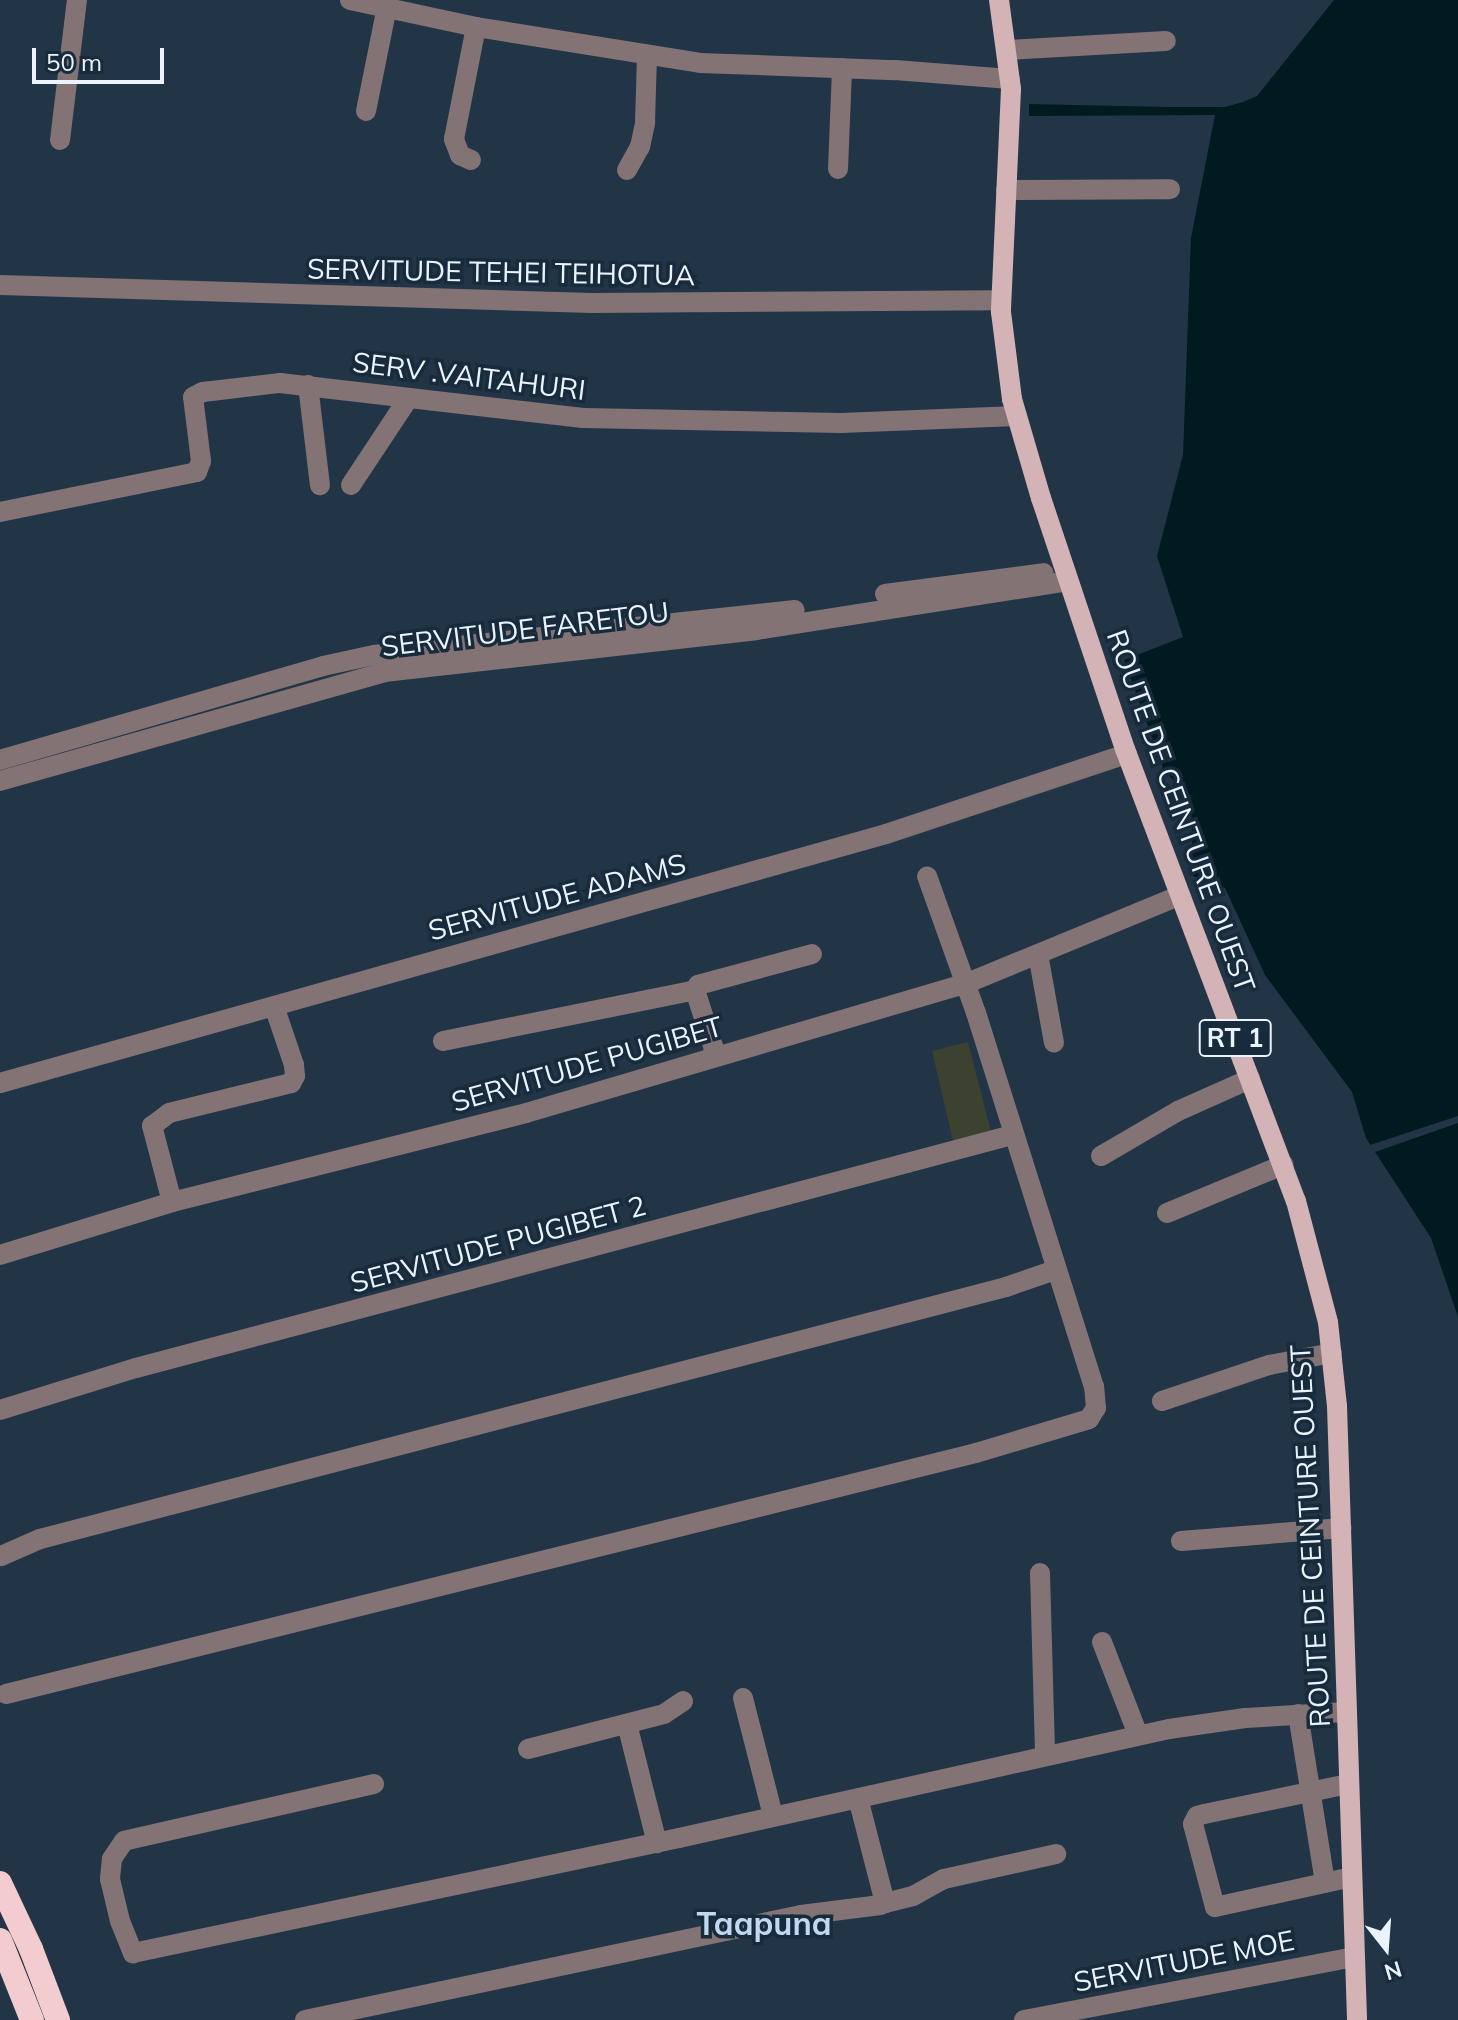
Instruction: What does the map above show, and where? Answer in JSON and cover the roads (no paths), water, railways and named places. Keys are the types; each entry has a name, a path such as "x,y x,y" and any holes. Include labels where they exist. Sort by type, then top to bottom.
{"highway":[{"path":"0,1883 31,1949 58,2020"},
{"path":"0,1940 32,2020"}],"main road":[{"name":"ROUTE DE CEINTURE OUEST","path":"999,0 1008,50 1011,133 1001,300 1005,356 1017,416 1066,576 1127,754 1283,1165 1315,1263 1332,1353 1341,1528 1357,2020"}],"street":[{"path":"60,140 77,0"},
{"path":"350,0 387,7 433,9 476,27 700,63 1010,79"},
{"path":"366,111 387,7"},
{"path":"471,160 460,155 454,139 476,27"},
{"path":"1008,50 1166,41"},
{"path":"627,170 640,147 645,123 647,56"},
{"path":"838,169 842,68"},
{"path":"1006,190 1170,189"},
{"name":"SERVITUDE TEHEI TEIHOTUA","path":"0,285 592,303 765,305 1001,300"},
{"name":"SERV .VAITAHURI","path":"0,512 192,475 197,472 201,461 193,397 203,392 280,383 626,420 841,423 1017,416"},
{"path":"308,385 320,485"},
{"path":"351,485 408,399"},
{"name":"SERVITUDE FARETOU","path":"0,760 334,663 374,655 782,612 967,581 1066,576"},
{"name":"SERVITUDE FARETOU","path":"0,781 384,672 756,630 1066,576"},
{"name":"SERVITUDE ADAMS","path":"0,1083 874,838 1127,754"},
{"path":"6,1694 976,1453 1089,1419 1096,1408 1094,1387 965,984 927,876"},
{"name":"SERVITUDE PUGIBET","path":"0,1255 172,1202 526,1113 965,984 1179,896"},
{"path":"443,1041 695,990 704,983 812,954"},
{"path":"1038,954 1054,1043"},
{"path":"695,990 714,1049 712,1057"},
{"path":"172,1202 152,1126 157,1118 291,1083 295,1076 274,1006"},
{"path":"1101,1156 1178,1111 1250,1079"},
{"name":"SERVITUDE PUGIBET 2","path":"0,1410 136,1368 1012,1135"},
{"path":"1167,1213 1283,1165"},
{"path":"1,1556 40,1539 1006,1287 1055,1270"},
{"path":"1162,1401 1269,1365 1332,1353"},
{"path":"1181,1541 1341,1528"},
{"path":"1040,1573 1045,1755"},
{"path":"1102,1642 1138,1735"},
{"path":"743,1698 773,1816"},
{"path":"528,1749 664,1714 683,1701"},
{"path":"374,1784 124,1841 112,1859 110,1879 120,1921 133,1953 657,1843 1138,1735 1201,1723 1346,1712"},
{"path":"1298,1714 1325,1883"},
{"path":"627,1724 657,1843"},
{"path":"1348,1784 1204,1814 1197,1816 1193,1824 1215,1907 1352,1877"},
{"path":"858,1798 885,1903"},
{"path":"305,2020 801,1915 872,1909 913,1896 944,1879 1056,1854"},
{"name":"SERVITUDE MOE","path":"1024,2020 1354,1957"}],"district":[{"name":"Taapuna","path":"764,1923"}]}
